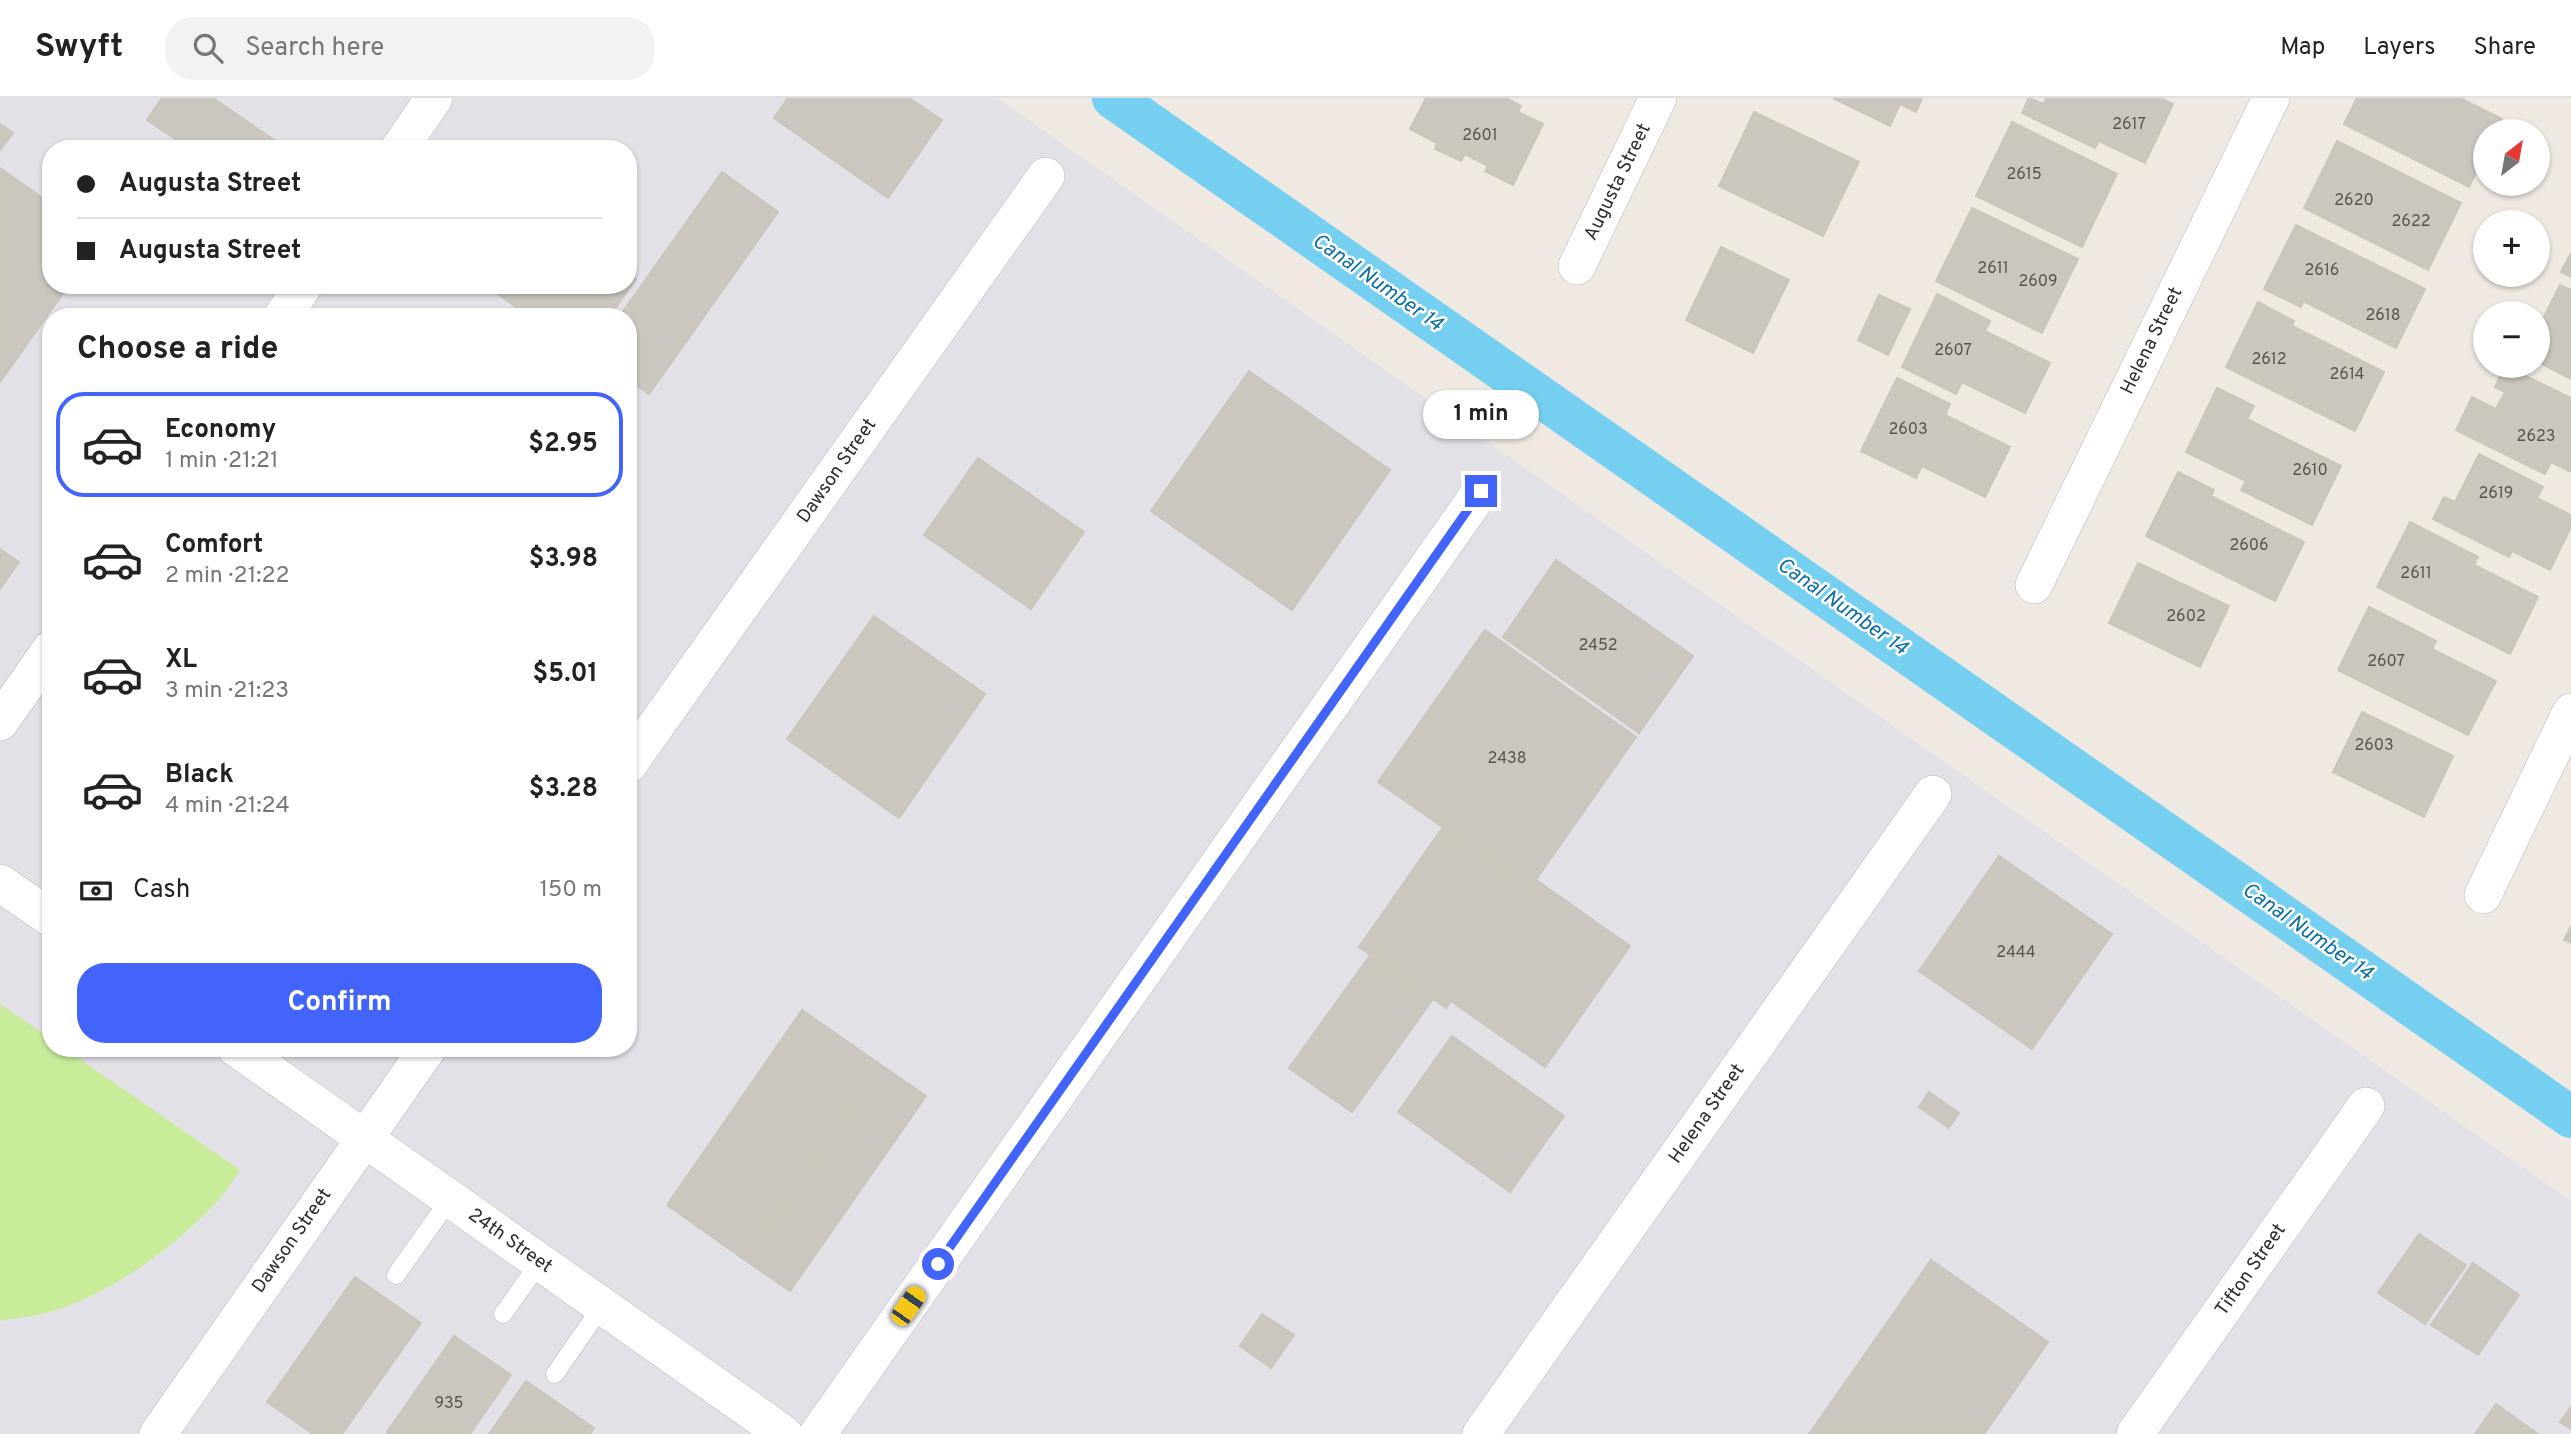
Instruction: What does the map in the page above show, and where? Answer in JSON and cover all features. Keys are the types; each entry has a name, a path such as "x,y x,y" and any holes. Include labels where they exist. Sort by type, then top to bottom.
{"street":[{"path":"405,140 434,98"},
{"name":"Augusta Street","path":"1577,266 1658,98"},
{"name":"Helena Street","path":"2034,585 2271,98"},
{"name":"Dawson Street","path":"637,752 1046,176"},
{"path":"818,1434 1481,491"},
{"path":"0,722 42,662"},
{"path":"2483,895 2571,712"},
{"name":"Helena Street","path":"1481,1434 1933,794"},
{"path":"0,883 42,912"},
{"name":"24th Street","path":"249,1057 784,1434"},
{"name":"Dawson Street","path":"158,1434 422,1057"},
{"name":"Tifton Street","path":"2135,1434 2366,1106"}],"lane":[{"path":"396,1276 450,1199"},
{"path":"503,1314 540,1262"},
{"path":"555,1374 602,1306"}],"shaded area":[{"path":"0,98 997,98 2571,1201 2571,1434 0,1434"}],"green space":[{"path":"0,1004 42,1033 42,1057 77,1057 240,1170 221,1197 196,1222 135,1271 67,1306 43,1314 0,1321"}],"building":[{"path":"162,98 213,98 274,140 177,140 147,120"},
{"path":"788,98 909,98 942,120 888,198 774,118"},
{"path":"1426,98 1506,98 1521,106 1518,112 1543,124 1513,185 1485,171 1488,166 1465,154 1461,161 1435,149 1437,143 1410,129"},
{"path":"1833,98 1922,98 1916,112 1900,104 1890,126"},
{"path":"2029,98 2044,104 2046,98 2161,98 2173,104 2145,163 2099,141 2095,148 2022,113"},
{"path":"2357,98 2460,98 2502,119 2473,119 2473,179 2469,187 2344,124"},
{"path":"1754,112 1859,162 1823,236 1719,186"},
{"path":"2012,122 2117,174 2082,247 1976,196"},
{"path":"0,124 13,133 0,150"},
{"path":"2337,141 2461,203 2428,270 2304,208"},
{"path":"0,168 42,198 42,294 63,294 53,308 42,308 42,323 0,382"},
{"path":"722,172 778,212 649,394 637,385 637,308 625,308"},
{"path":"1972,208 2078,259 2042,333 1936,281"},
{"path":"2296,225 2425,289 2396,348 2303,301 2301,307 2264,289"},
{"path":"1721,247 1789,280 1753,353 1686,320"},
{"path":"2571,253 2571,277 2561,272"},
{"path":"2560,285 2571,290 2571,379 2550,368 2550,305"},
{"path":"498,294 625,294 615,308 517,308"},
{"path":"1937,294 1990,321 1985,331 2050,363 2025,413 1962,382 1956,394 1902,367"},
{"path":"1879,295 1910,309 1888,355 1858,340"},
{"path":"2258,302 2294,321 2292,326 2384,372 2355,431 2226,367"},
{"path":"1249,371 1390,470 1292,610 1151,511"},
{"path":"1897,378 1950,404 1945,415 2010,447 1985,497 1922,466 1916,478 1861,451"},
{"path":"2499,378 2530,378 2571,398 2571,472 2551,462 2545,474 2456,430 2472,397 2496,409 2505,392 2495,387"},
{"path":"2217,388 2254,406 2247,419 2341,466 2312,525 2241,490 2246,481 2186,452"},
{"path":"2479,454 2543,487 2537,498 2571,515 2571,527 2550,570 2512,551 2509,557 2433,519 2444,497 2455,502"},
{"path":"978,458 1084,532 1031,609 924,535"},
{"path":"2178,472 2214,490 2211,496 2304,542 2275,601 2146,536"},
{"path":"2410,522 2478,557 2474,565 2538,597 2510,654 2377,587"},
{"path":"0,549 19,562 0,589"},
{"path":"1556,560 1693,656 1639,733 1503,637"},
{"path":"2138,563 2229,606 2200,667 2109,623"},
{"path":"2369,607 2436,641 2432,649 2496,681 2468,735 2338,670"},
{"path":"874,616 985,694 899,818 787,739"},
{"path":"1485,630 1636,737 1530,888 1378,782"},
{"path":"2362,712 2453,756 2424,817 2333,772"},
{"path":"1443,827 1530,888 1536,880 1630,946 1545,1067 1451,1001 1446,1008 1359,947"},
{"path":"1999,856 2112,934 2032,1049 1919,971"},
{"path":"2571,926 2571,943 2564,940"},
{"path":"1371,954 1433,999 1352,1112 1289,1068"},
{"path":"802,1010 881,1065 745,1260 667,1205"},
{"path":"1452,1036 1564,1116 1510,1192 1398,1112"},
{"path":"881,1065 926,1096 790,1291 745,1260"},
{"path":"1929,1092 1959,1113 1949,1128 1919,1107"},
{"path":"2419,1234 2466,1265 2425,1324 2378,1293"},
{"path":"1931,1260 2048,1342 1984,1434 1809,1434"},
{"path":"2473,1263 2519,1295 2478,1355 2431,1325"},
{"path":"355,1277 421,1323 342,1434 313,1434 267,1402"},
{"path":"1262,1314 1294,1335 1271,1368 1240,1346"},
{"path":"454,1336 511,1375 470,1434 387,1432"},
{"path":"526,1381 594,1428 590,1434 489,1434"},
{"path":"2496,1404 2538,1434 2475,1434"},
{"path":"2571,1407 2571,1429 2560,1422"}],"waterway":[{"name":"Canal Number 14","path":"1113,98 2571,1117"}],"route":[{"path":"938,1264 1481,491"}]}
